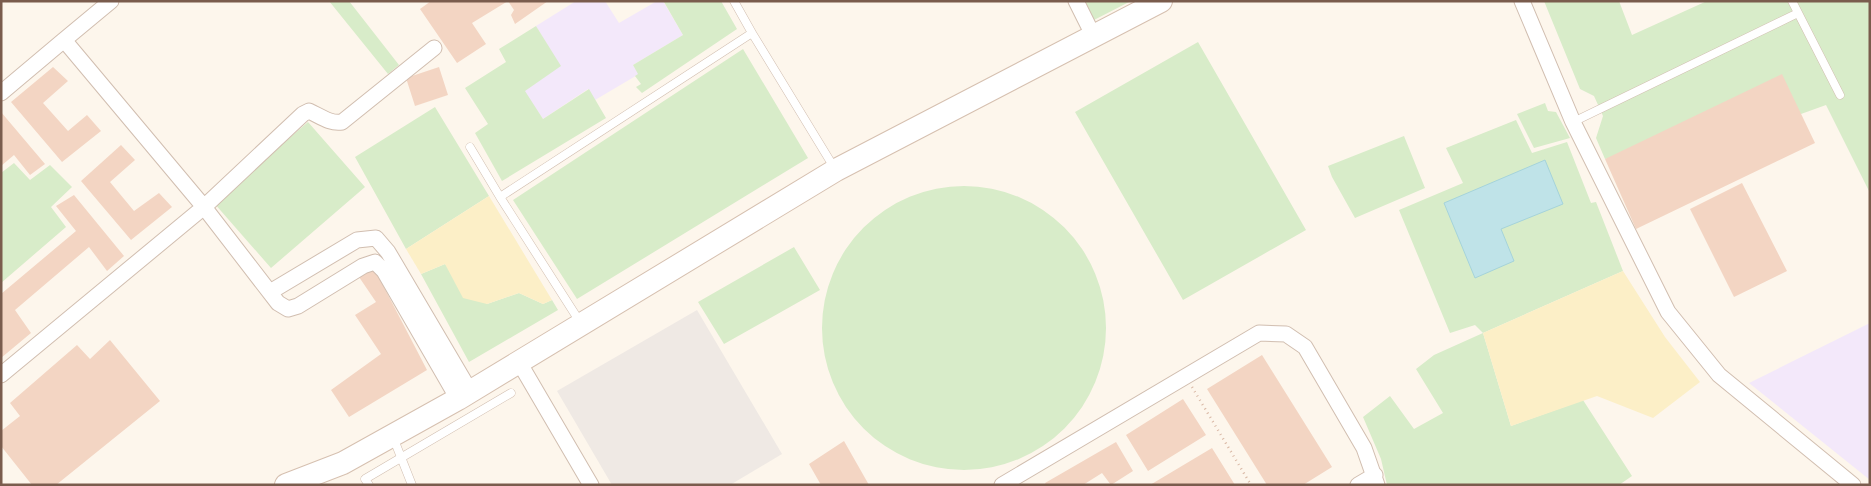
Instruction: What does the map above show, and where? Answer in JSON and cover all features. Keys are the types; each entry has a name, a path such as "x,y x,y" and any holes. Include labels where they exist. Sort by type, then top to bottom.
{"street":[{"path":"1,93 111,1"},
{"path":"1076,1 1093,36"},
{"path":"286,485 343,463 464,395 836,170 1161,1"},
{"path":"1522,1 1573,122 1668,312 1719,375 1854,485"},
{"path":"64,40 204,207 278,303 288,309 298,306 363,266 375,262 384,271 464,395"},
{"path":"1,375 204,207 304,114 309,111 328,121 342,122 434,48"},
{"path":"270,292 356,240 376,238 388,252 464,395"},
{"path":"1002,485 1259,333 1286,334 1305,347 1364,448 1376,480 1358,485"},
{"path":"519,362 591,485"}],"lane":[{"path":"734,1 836,170"},
{"path":"1792,1 1840,95"},
{"path":"1573,122 1798,13"},
{"path":"500,197 752,33"},
{"path":"470,146 500,197 581,324"},
{"path":"369,485 365,479 402,459 511,393"},
{"path":"392,435 412,485"}],"path":[{"path":"1185,376 1251,485"}],"shaded area":[{"path":"576,1 605,1 619,23 657,1 663,1 683,35 633,65 639,74 595,100 588,89 543,119 524,91 560,66 536,26"},
{"path":"697,310 782,454 730,485 612,485 557,391"},
{"path":"1870,323 1870,480 1749,383"}],"green space":[{"path":"329,1 349,1 399,65 388,74"},
{"path":"721,1 737,29 642,93 636,87 641,84 635,76 638,74 633,65 683,35 664,2"},
{"path":"1085,1 1131,1 1094,20"},
{"path":"1544,1 1619,1 1632,35 1707,1 1870,1 1870,193 1826,105 1801,114 1605,159 1596,138 1603,116 1594,96 1580,89"},
{"path":"536,26 561,66 525,91 543,119 589,89 606,118 502,181 475,133 488,124 465,88 506,62 499,49"},
{"path":"1198,42 1306,230 1183,300 1075,112"},
{"path":"743,49 808,158 577,299 513,200"},
{"path":"1545,103 1548,111 1556,112 1570,138 1534,148 1517,114"},
{"path":"435,107 489,196 406,249 355,157"},
{"path":"1516,120 1532,153 1567,142 1591,203 1596,202 1623,271 1483,333 1475,325 1450,333 1399,210 1463,183 1446,148"},
{"path":"308,122 365,187 271,268 214,203"},
{"path":"1404,136 1425,188 1355,218 1332,177 1328,166"},
{"path":"14,163 30,180 50,165 72,187 51,207 66,227 1,283 1,173"},
{"path":"978,186 1019,196 1043,210 1065,227 1082,249 1096,273 1104,300 1106,328 1104,356 1096,383 1082,407 1065,429 1043,446 1019,460 992,468 950,470 909,460 885,446 863,429 846,407 832,383 824,356 822,314 832,273 846,249 863,227 885,210 909,196 936,188"},
{"path":"794,247 820,290 724,344 698,302"},
{"path":"445,264 487,304 519,293 543,304 552,300 558,310 469,362 421,274"},
{"path":"1483,333 1511,426 1583,400 1632,476 1619,485 1387,485 1381,459 1363,417 1390,396 1414,429 1443,413 1416,369 1434,355"}],"sand":[{"path":"489,196 552,300 543,304 519,293 487,304 463,298 445,264 421,274 406,249"},
{"path":"1623,271 1665,337 1700,382 1653,418 1597,396 1511,426 1483,333"}],"water":[{"path":"1545,160 1563,204 1501,229 1514,261 1475,278 1444,203"}],"building":[{"path":"431,1 508,1 472,23 486,44 457,63 420,9"},
{"path":"508,1 548,1 515,24 511,15 514,10"},
{"path":"53,67 68,81 43,103 68,131 87,115 101,131 62,162 11,102"},
{"path":"439,67 448,95 415,106 406,78"},
{"path":"1782,74 1815,143 1636,229 1605,159"},
{"path":"1,112 45,164 30,175 14,155 1,166"},
{"path":"121,145 135,160 110,182 134,211 159,193 172,207 131,240 81,181"},
{"path":"1742,183 1787,271 1734,297 1690,209"},
{"path":"74,195 124,256 107,271 89,247 15,310 31,333 1,358 1,294 76,231 56,206"},
{"path":"374,268 427,370 349,417 331,390 381,354 355,315 376,302 359,277"},
{"path":"110,340 160,401 56,485 32,485 1,446 1,431 20,416 10,403 77,345 90,359"},
{"path":"1262,355 1332,467 1303,485 1267,485 1207,389"},
{"path":"1183,399 1206,435 1148,471 1126,435"},
{"path":"844,441 869,485 821,485 809,464"},
{"path":"1116,442 1133,471 1111,485 1102,473 1083,485 1046,485 1045,483"},
{"path":"1212,448 1235,485 1150,485"}]}
